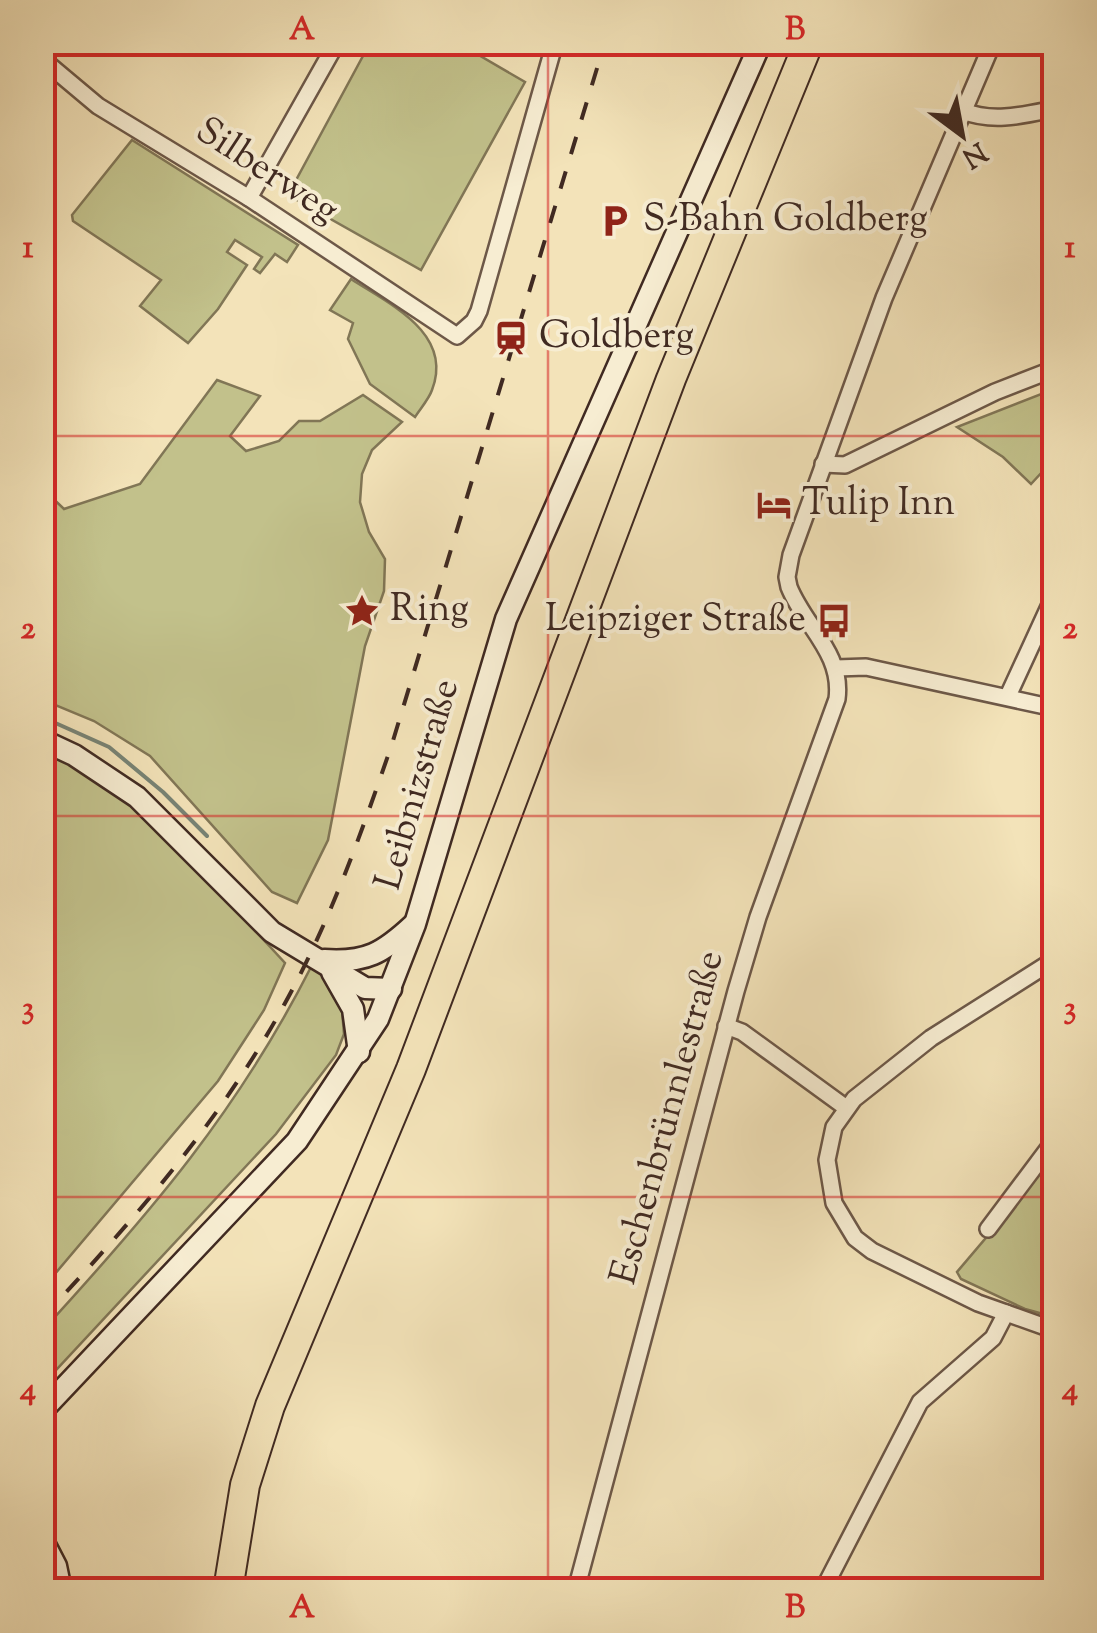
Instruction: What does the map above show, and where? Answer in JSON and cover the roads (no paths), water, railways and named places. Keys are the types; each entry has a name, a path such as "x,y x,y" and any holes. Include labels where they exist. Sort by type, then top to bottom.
{"highway":[{"path":"214,1590 226,1498 244,1430 391,1076 667,345 792,42"},
{"path":"228,1590 245,1485 270,1406 404,1086 671,378 809,42"}],"street":[{"path":"250,198 336,42"},
{"name":"Silberweg","path":"42,59 98,106 250,198 456,336 474,321 479,311 556,42"},
{"name":"Leibnizstraße","path":"42,1411 297,1141 358,1052 392,990 506,618 761,42"},
{"path":"993,42 890,281 822,464 787,576 794,600 836,668 866,666 1054,708"},
{"path":"963,111 1008,118 1054,109"},
{"path":"822,464 845,465 995,392 1054,369"},
{"path":"1008,696 1054,596"},
{"name":"Eschenbrünnlestraße","path":"576,1590 726,1026 758,917 834,710 838,690 836,668"},
{"path":"42,740 74,755 160,817 250,914 272,932 365,988 392,990"},
{"path":"348,962 379,953 415,924"},
{"path":"321,960 348,962 372,972 392,990"},
{"path":"321,960 338,980 353,1009 358,1052"},
{"path":"1054,960 932,1038 845,1107 829,1142 828,1182 834,1203 855,1238 918,1276 1054,1330"},
{"path":"726,1026 742,1032 845,1107"},
{"path":"988,1229 1054,1141"},
{"path":"824,1590 912,1414 927,1395 993,1338 1006,1313"},
{"path":"42,1539 56,1566 61,1590"}],"waterway":[{"path":"42,717 109,747 207,836"}],"railway":[{"path":"42,1318 142,1207 232,1090 301,974 330,910 392,744 605,42"}],"place":[{"name":"S-Bahn Goldberg","path":"615,221"},
{"name":"Goldberg","path":"511,338"},
{"name":"Tulip Inn","path":"774,505"},
{"name":"Ring","path":"362,611"},
{"name":"Leipziger Straße","path":"834,621"}]}
